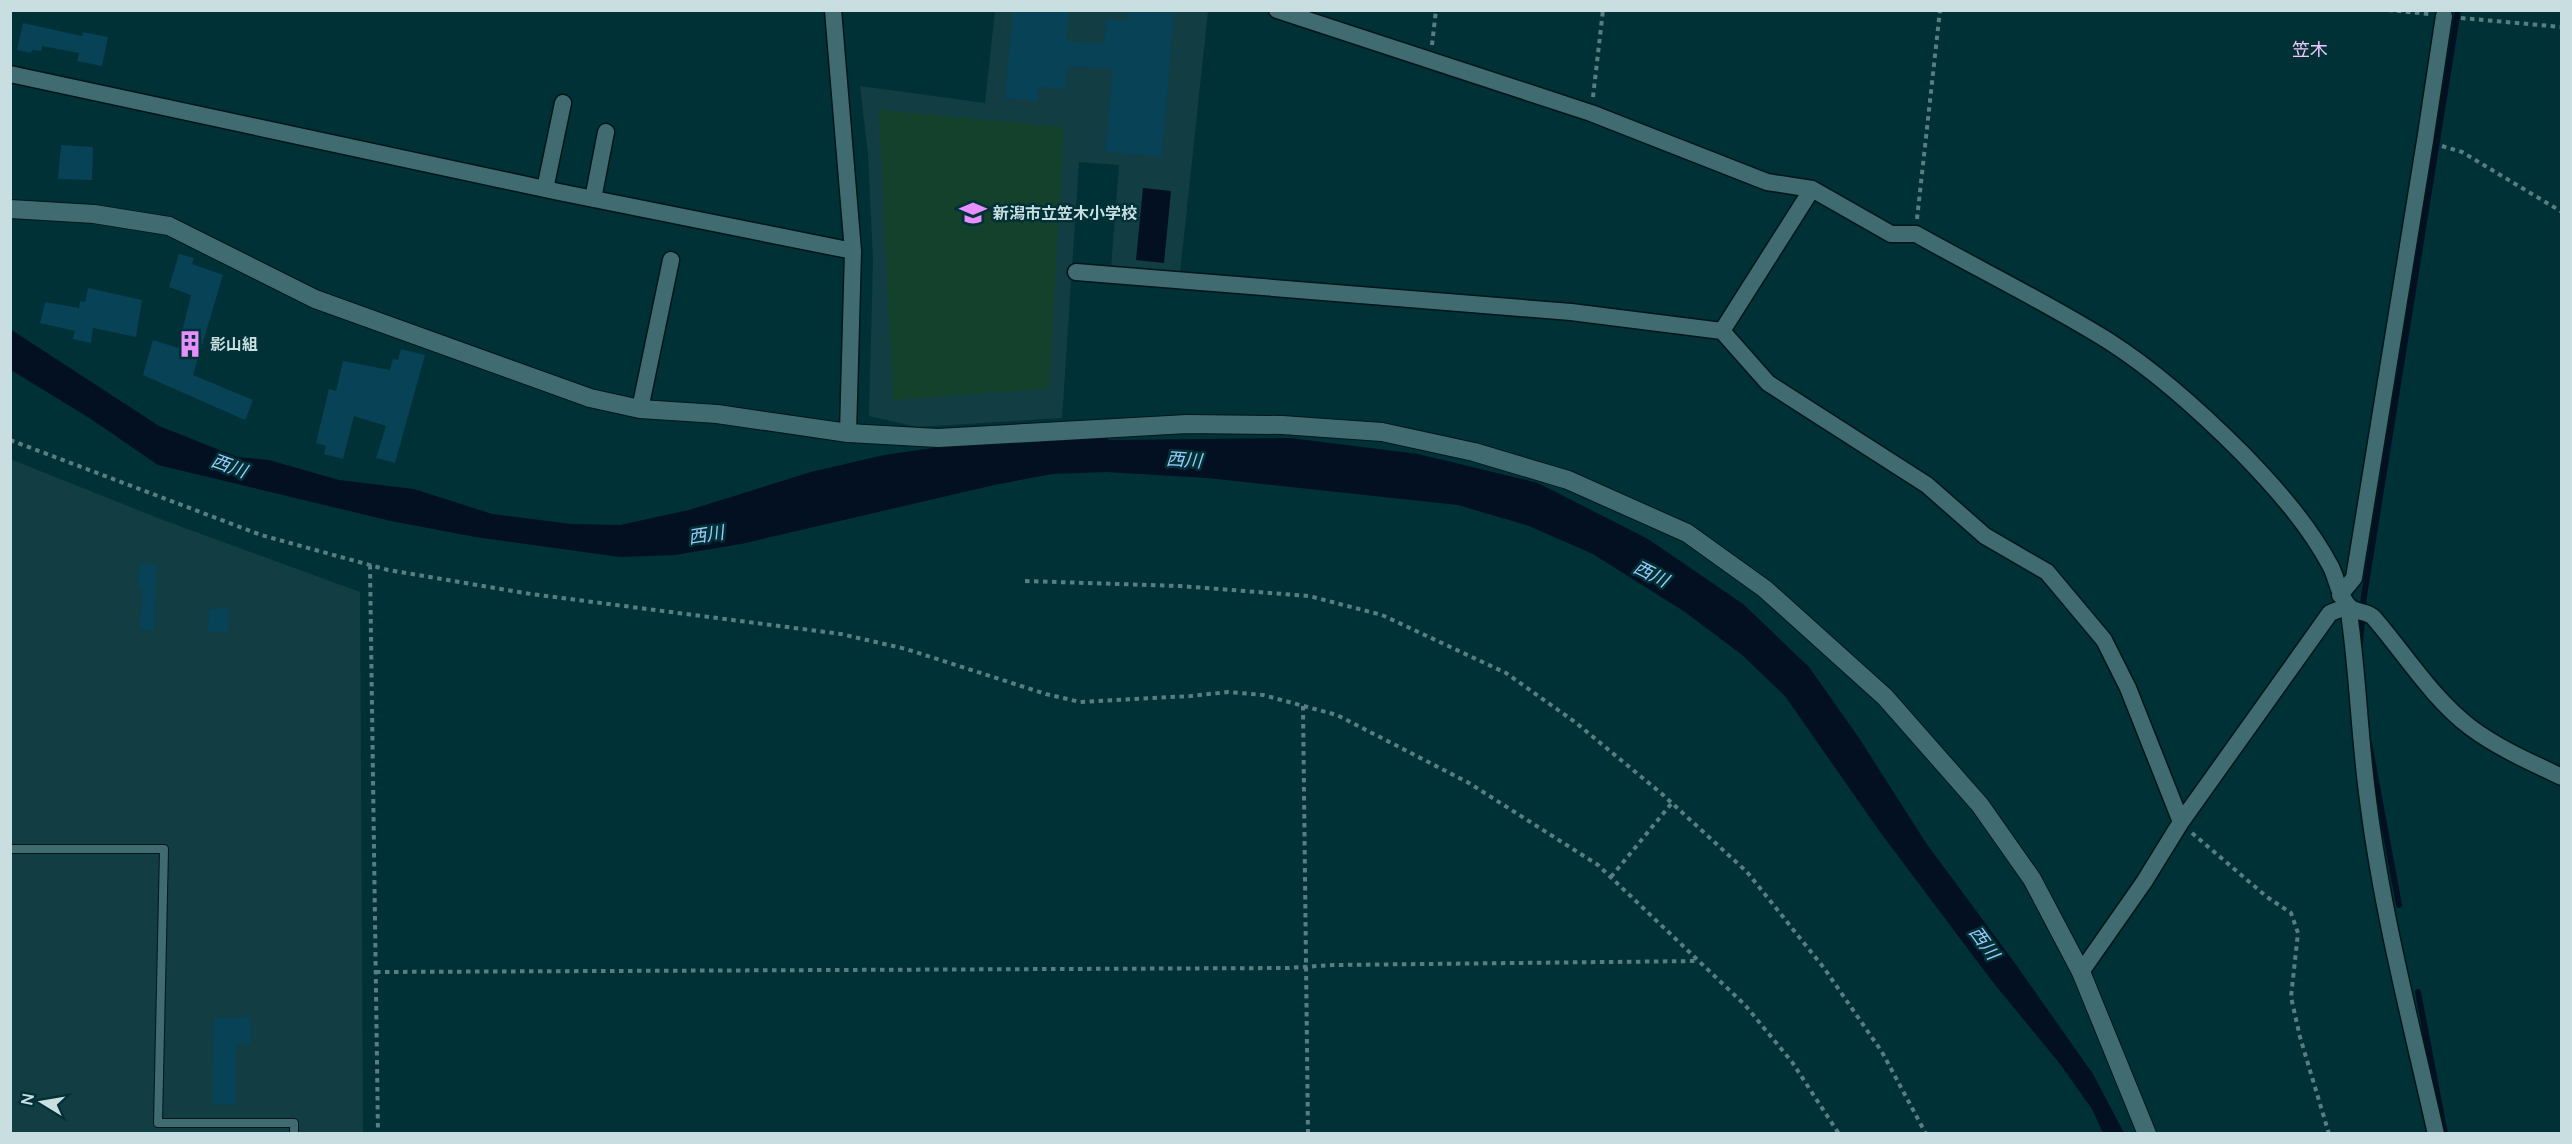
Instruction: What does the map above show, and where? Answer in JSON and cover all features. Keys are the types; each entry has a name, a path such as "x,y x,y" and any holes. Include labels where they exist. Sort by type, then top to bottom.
{"street":[{"path":"833,10 853,251 848,433"},
{"path":"1277,10 1591,113 1767,182 1812,189 1891,234 1916,234 2111,343 2195,410 2242,453 2281,496 2310,534 2352,606 2372,616 2442,700 2468,725 2516,755 2562,777"},
{"path":"2436,1134 2390,925 2368,800 2352,606 2354,578 2426,141 2444,16"},
{"path":"10,74 545,189 853,251"},
{"path":"545,189 563,103"},
{"path":"593,199 606,132"},
{"path":"1722,331 1812,189"},
{"path":"10,209 94,214 169,226 315,299 590,398 640,409 717,414 848,433 938,438 1187,424 1282,425 1382,432 1474,452 1568,480 1687,533 1765,589 1885,697 1980,806 2032,879 2081,972 2147,1134"},
{"path":"640,409 671,260"},
{"path":"1076,272 1571,312 1722,331 1768,382 1927,485 1984,536 2047,572 2104,640 2128,688 2181,822"},
{"path":"2081,972 2144,882 2181,822 2330,613 2352,606"}],"lane":[{"path":"10,849 164,849 158,1123 294,1123 294,1134"}],"path":[{"path":"1430,61 1436,10"},
{"path":"1591,113 1603,10"},
{"path":"1916,234 1940,10"},
{"path":"2388,10 2444,16"},
{"path":"2461,18 2562,27"},
{"path":"2426,141 2462,152 2562,212"},
{"path":"10,440 261,535 370,565 531,594 841,634 906,649 1046,694 1080,702 1228,692 1263,695 1337,715 1469,783 1598,866 1745,1005 1792,1062 1839,1134"},
{"path":"370,565 378,1134"},
{"path":"1024,581 1180,586 1309,596 1382,615 1506,673 1575,722 1747,872 1824,968 1882,1052 1926,1134"},
{"path":"1303,706 1304,946 1307,967 1308,1134"},
{"path":"1611,877 1671,804"},
{"path":"2181,822 2267,897 2291,913 2298,933 2291,997 2300,1037 2329,1134"},
{"path":"376,972 1307,967 1700,962"}],"shaded area":[{"name":"新潟市立笠木小学校","path":"995,11 1208,11 1180,273 1111,268 1119,165 1079,162 1062,418 917,427 869,416 873,260 868,154 860,86 985,103"},
{"path":"10,459 163,520 360,592 363,1133 11,1133"}],"green space":[{"path":"879,110 1064,127 1049,388 893,400"}],"water":[{"path":"1143,188 1171,191 1164,263 1136,260"},
{"name":"西川","path":"10,329 159,426 237,457 269,460 339,480 414,489 492,514 571,524 620,525 689,510 811,472 884,455 954,445 1101,433 1109,440 1290,438 1418,454 1538,483 1648,539 1743,604 1809,667 1859,738 1926,843 2093,1074 2124,1133 2103,1133 2092,1109 2060,1064 1992,981 1880,832 1785,696 1741,654 1685,612 1593,554 1529,526 1458,505 1207,478 1106,472 1052,474 994,485 741,544 675,555 620,557 475,537 391,521 158,465 91,419 11,370"}],"building":[{"path":"1013,10 1069,10 1067,41 1104,44 1106,19 1127,21 1127,10 1174,13 1162,157 1105,152 1113,69 1068,66 1066,89 1039,87 1038,101 1005,98"},
{"path":"23,23 82,36 83,32 108,37 102,66 77,61 79,53 42,46 41,51 32,50 31,53 17,50"},
{"path":"61,145 93,147 92,180 58,179"},
{"name":"影山組","path":"179,254 194,258 192,264 223,275 193,375 253,400 245,420 143,375 153,340 178,348 191,295 169,287"},
{"path":"88,288 142,300 136,337 93,328 91,343 73,339 75,331 40,323 45,302 79,308 80,301 85,302"},
{"path":"401,349 425,355 395,463 376,458 386,426 354,416 343,459 324,454 326,446 316,443 329,389 336,391 343,361 390,370 393,359 398,360"},
{"path":"139,563 157,564 154,631 139,629 143,589 138,589"},
{"path":"229,608 228,632 208,632 209,609"},
{"path":"251,1017 251,1044 236,1044 236,1105 212,1105 213,1018"}],"waterway":[{"path":"2360,643 2364,596 2458,10"},
{"path":"2369,743 2399,905"},
{"path":"2418,992 2445,1134"}],"place":[{"name":"新潟市立笠木小学校","path":"973,213"},
{"name":"影山組","path":"190,344"}],"district":[{"name":"笠木","path":"2310,50"}]}
